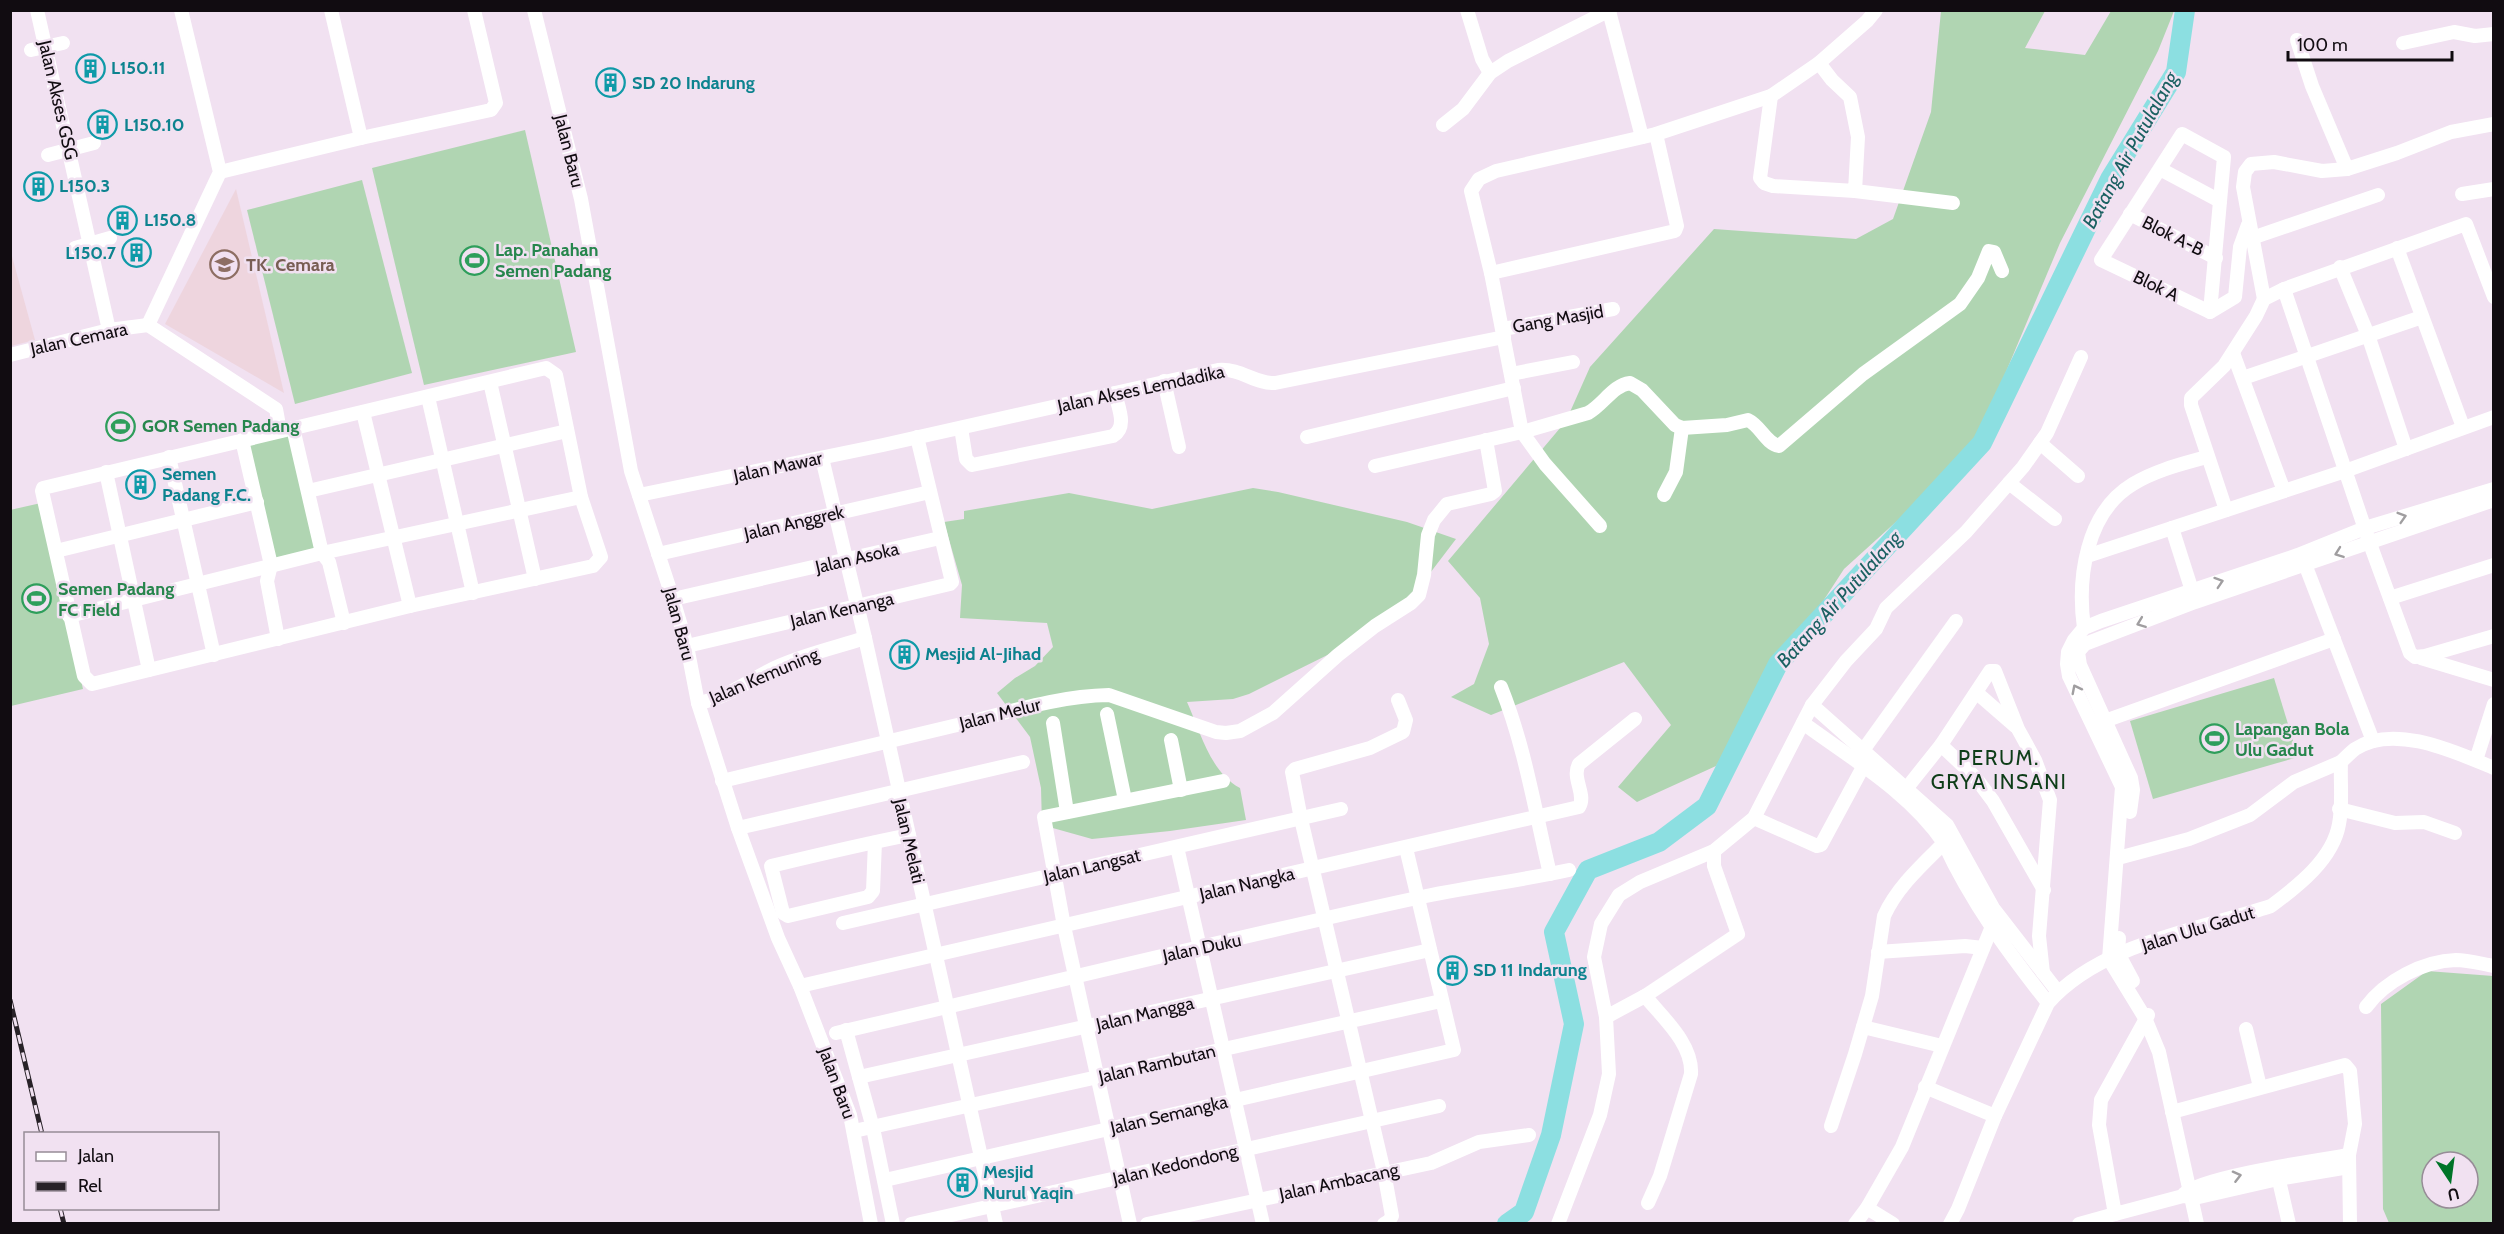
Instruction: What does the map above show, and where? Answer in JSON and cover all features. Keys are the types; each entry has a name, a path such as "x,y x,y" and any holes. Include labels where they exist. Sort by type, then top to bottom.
{"street":[{"name":"Jalan Akses GSG","path":"37,10 38,48 70,150 109,330"},
{"path":"181,10 220,172 148,325 276,409 309,491 322,553 329,562 344,622"},
{"path":"331,10 361,138"},
{"path":"220,172 495,107 496,103 474,10"},
{"name":"Jalan Baru","path":"534,10 581,199 626,449 687,646 698,703 722,781 778,938 800,986 854,1131 870,1224"},
{"path":"1467,10 1482,59 1490,73"},
{"path":"1600,526 1545,464 1522,432 1491,273 1471,191 1479,179 1496,171 1656,134 1771,96 1819,63 1867,21 1876,10"},
{"path":"1443,125 1463,109 1490,73 1508,61 1609,11 1642,137"},
{"path":"2403,44 2454,32 2475,36 2493,34"},
{"path":"2297,40 2312,86 2347,169"},
{"path":"38,48 63,43"},
{"path":"1819,63 1832,80 1850,97 1858,137 1856,191"},
{"path":"1771,96 1760,178 1764,183 1773,186 1788,185 1856,191 1953,204"},
{"path":"2264,299 2243,187 2245,172 2251,164 2274,162 2322,171 2347,169 2451,132 2493,124"},
{"path":"1491,273 1675,231 1677,226 1656,134"},
{"path":"2130,214 2182,134 2224,157 2210,312"},
{"path":"48,155 94,143"},
{"path":"2160,169 2220,201"},
{"path":"2462,194 2493,189"},
{"path":"2252,238 2378,195"},
{"name":"Blok A-B","path":"2130,214 2216,258"},
{"name":"Blok A","path":"2130,214 2101,260 2210,312"},
{"path":"2210,312 2235,297 2240,247 2249,223"},
{"path":"2226,510 2190,401 2193,395 2224,366 2264,299 2340,267 2467,225 2493,296"},
{"path":"75,248 110,238"},
{"path":"2397,248 2463,427"},
{"path":"1375,466 1522,432 1588,413 1598,408 1618,387 1630,383 1642,390 1675,425 1682,428 1727,425 1749,420 1771,442 1777,446 1781,445 1863,374 1960,304 1978,278 1989,251 1994,252 2002,271"},
{"path":"2340,267 2368,335 2406,449"},
{"path":"2284,289 2367,535 2410,653 2419,658 2493,680"},
{"name":"Gang Masjid","path":"1503,333 1612,309"},
{"path":"2243,378 2422,317"},
{"name":"Jalan Cemara","path":"10,355 109,330 148,325"},
{"name":"Jalan Akses Lemdadika","path":"917,437 1164,381 1228,369 1262,382 1275,383 1503,333"},
{"path":"2233,353 2284,491"},
{"path":"1558,1224 1600,1115 1609,1074 1606,1017 1594,957 1601,924 1619,895 1640,882 1714,851 1754,818 1812,705 1846,661 1876,629 1886,608 1966,532 2040,443 2047,433 2081,357"},
{"path":"1511,374 1573,362"},
{"path":"546,368 551,370 556,375 581,497 601,557 598,562 593,566 410,606 92,684 87,681 69,616 43,488 363,412 546,368"},
{"path":"1164,381 1179,447"},
{"path":"490,382 535,579"},
{"path":"1307,437 1514,388"},
{"path":"961,428 966,459 972,465 1113,436 1118,433 1121,424 1115,393"},
{"path":"428,397 473,593"},
{"path":"363,412 410,606"},
{"path":"2087,556 2345,471 2493,417"},
{"path":"1664,495 1676,472 1682,428"},
{"path":"309,491 567,431"},
{"path":"917,437 940,538"},
{"name":"Jalan Mawar","path":"639,495 917,437"},
{"path":"242,440 271,565 267,581 278,639"},
{"name":"Jalan Melur","path":"722,781 1037,704 1090,696 1109,695 1216,732 1240,731 1273,713 1338,655 1419,595 1424,575 1428,536 1434,520 1450,502 1491,494 1495,491 1486,440"},
{"path":"2040,443 2078,476"},
{"path":"169,457 213,655"},
{"path":"2084,628 2080,594 2087,556 2101,515 2121,492 2148,476 2207,457"},
{"name":"Jalan Melati","path":"822,458 865,638 996,1224"},
{"path":"106,472 149,670"},
{"path":"2009,483 2055,519"},
{"path":"2197,1224 2164,1043 2114,956 2122,858 2133,790 2131,778 2100,722 2069,676 2068,652 2084,628 2194,596 2303,559 2493,489"},
{"name":"Jalan Anggrek","path":"658,554 930,492"},
{"path":"69,616 322,553 581,497"},
{"path":"2367,535 2493,500"},
{"path":"56,551 256,502"},
{"path":"2172,528 2194,596"},
{"name":"Jalan Asoka","path":"673,599 940,538"},
{"name":"Jalan Kenanga","path":"687,646 950,584 951,579 940,538"},
{"path":"2303,559 2373,741"},
{"path":"2390,598 2493,565"},
{"path":"2100,722 2080,665 2078,652 2080,648 2194,596"},
{"path":"1864,749 1956,621"},
{"path":"2419,658 2493,636"},
{"name":"Jalan Kemuning","path":"698,703 719,699 788,662 865,638"},
{"path":"2100,722 2334,639"},
{"path":"1906,789 1941,745 1990,671 1993,670 2018,729 2036,760 2050,800 2039,936 2043,973"},
{"path":"1501,687 1521,747 1550,874"},
{"path":"1977,693 2018,729"},
{"path":"1385,1223 1392,1216 1384,1172 1301,819 1293,770 1370,748 1403,732 1406,720 1398,700"},
{"path":"2476,760 2493,704"},
{"path":"1812,705 1947,825 1993,908 2058,992"},
{"path":"1107,714 1125,800"},
{"name":"Jalan Nangka","path":"800,986 1579,807 1581,800 1576,774 1579,764 1635,719"},
{"path":"1053,723 1067,812"},
{"path":"1803,723 1900,795 1924,817 1944,843 1960,878 1991,929 2048,1003"},
{"path":"2122,858 2189,839 2250,815 2294,782 2341,762 2355,749 2373,741 2400,739 2441,747 2493,768"},
{"path":"1171,740 1181,790"},
{"path":"1941,745 1975,777 1993,801 2044,890"},
{"path":"738,828 1023,762"},
{"name":"Jalan Ulu Gadut","path":"1950,1224 1995,1116 2048,1003 2058,992 2114,956 2271,906 2305,879 2332,843 2340,824 2341,762"},
{"path":"1754,818 1817,846 1821,845 1863,767"},
{"path":"1130,1224 1064,926 1044,817 1223,781"},
{"name":"Jalan Langsat","path":"843,923 1341,809"},
{"path":"2339,809 2395,824 2424,822 2455,833"},
{"path":"874,842 873,891 868,897 788,916 783,913 771,866 874,842 909,835"},
{"path":"1831,1126 1863,1027 1876,976 1881,929 1889,904 1924,862 1944,843"},
{"path":"1177,847 1263,1224"},
{"path":"1406,848 1441,1001"},
{"path":"1606,1017 1645,996 1738,934 1714,866 1714,851"},
{"name":"Jalan Duku","path":"859,1077 841,1032 948,1008 1075,975 1418,898 1569,870"},
{"path":"1855,1224 1867,1208 1902,1147 1991,929"},
{"path":"1878,952 1965,946 1983,948"},
{"name":"Jalan Mangga","path":"859,1077 1430,950"},
{"path":"2366,1007 2391,982 2422,969 2456,960 2493,966"},
{"path":"1645,996 1678,1037 1692,1065 1660,1176 1648,1203"},
{"name":"Jalan Rambutan","path":"854,1131 1441,1001"},
{"name":"Jalan Semangka","path":"885,1180 1454,1050 1441,1001"},
{"path":"2115,1214 2098,1113 2101,1100 2147,1016"},
{"path":"1863,1027 1942,1046"},
{"path":"2246,1029 2260,1087"},
{"path":"2176,1111 2345,1065 2350,1071 2355,1124 2349,1161 2350,1224"},
{"path":"859,1077 873,1128 893,1224"},
{"path":"1925,1088 1995,1116"},
{"name":"Jalan Kedondong","path":"911,1224 1439,1106"},
{"name":"Jalan Ambacang","path":"1147,1224 1442,1159 1479,1142 1528,1135"},
{"path":"2079,1224 2192,1193 2277,1173 2349,1161"},
{"path":"2277,1173 2289,1224"},
{"path":"2192,1193 2205,1224"},
{"path":"1867,1208 1893,1224"},
{"path":"1958,1209 1961,1224"}],"shaded area":[{"name":"TK. Cemara","path":"236,189 284,393 165,324"},
{"path":"10,249 35,340 11,346 11,262"}],"green space":[{"path":"1941,11 2045,11 2025,48 2085,55 2111,11 2174,11 2158,51 2060,243 1972,453 1844,569 1716,766 1637,802 1618,787 1671,725 1624,662 1491,715 1451,697 1474,684 1489,644 1480,598 1448,561 1566,421 1590,367 1714,229 1856,239 1893,219 1931,112"},
{"name":"Lap. Panahan Semen Padang","path":"525,130 576,352 424,385 372,168"},
{"path":"362,180 412,373 295,404 247,210"},
{"path":"289,435 315,551 273,560 249,443"},
{"path":"1253,488 1407,522 1456,539 1392,623 1249,694 1233,699 1187,702 1213,761 1230,781 1240,788 1246,820 1092,839 1042,825 1041,788 1030,737 997,693 1015,678 1035,666 1053,647 1047,623 960,618 962,585 944,522 964,519 964,511 1069,493 1152,509"},
{"name":"Semen Padang FC Field","path":"41,503 83,689 11,706 10,510"},
{"name":"Lapangan Bola Ulu Gadut","path":"2274,678 2298,757 2153,799 2130,721"},
{"path":"2427,971 2493,976 2493,1223 2389,1223 2383,1209 2381,1004"}],"waterway":[{"name":"Batang Air Putulalang","path":"1507,1224 1524,1212 1551,1135 1574,1024 1554,932 1588,870 1659,842 1707,806 1778,664 1982,443 2110,179 2176,72 2185,10"}],"railway":[{"path":"10,1000 42,1132"},
{"path":"60,1210 64,1224"}],"place":[{"name":"L150.11","path":"90,68"},
{"name":"SD 20 Indarung","path":"611,83"},
{"name":"L150.10","path":"103,125"},
{"name":"L150.3","path":"38,186"},
{"name":"L150.8","path":"123,220"},
{"name":"L150.7","path":"137,253"},
{"name":"Lap. Panahan Semen Padang","path":"474,260"},
{"name":"TK. Cemara","path":"225,265"},
{"name":"GOR Semen Padang","path":"121,426"},
{"name":"Semen Padang F.C.","path":"141,484"},
{"name":"Semen Padang FC Field","path":"37,599"},
{"name":"Mesjid Al-Jihad","path":"904,654"},
{"name":"Lapangan Bola Ulu Gadut","path":"2214,739"},
{"name":"SD 11 Indarung","path":"1452,970"},
{"name":"Mesjid Nurul Yaqin","path":"962,1182"}],"district":[{"name":"PERUM. GRYA INSANI","path":"1999,770"}]}
